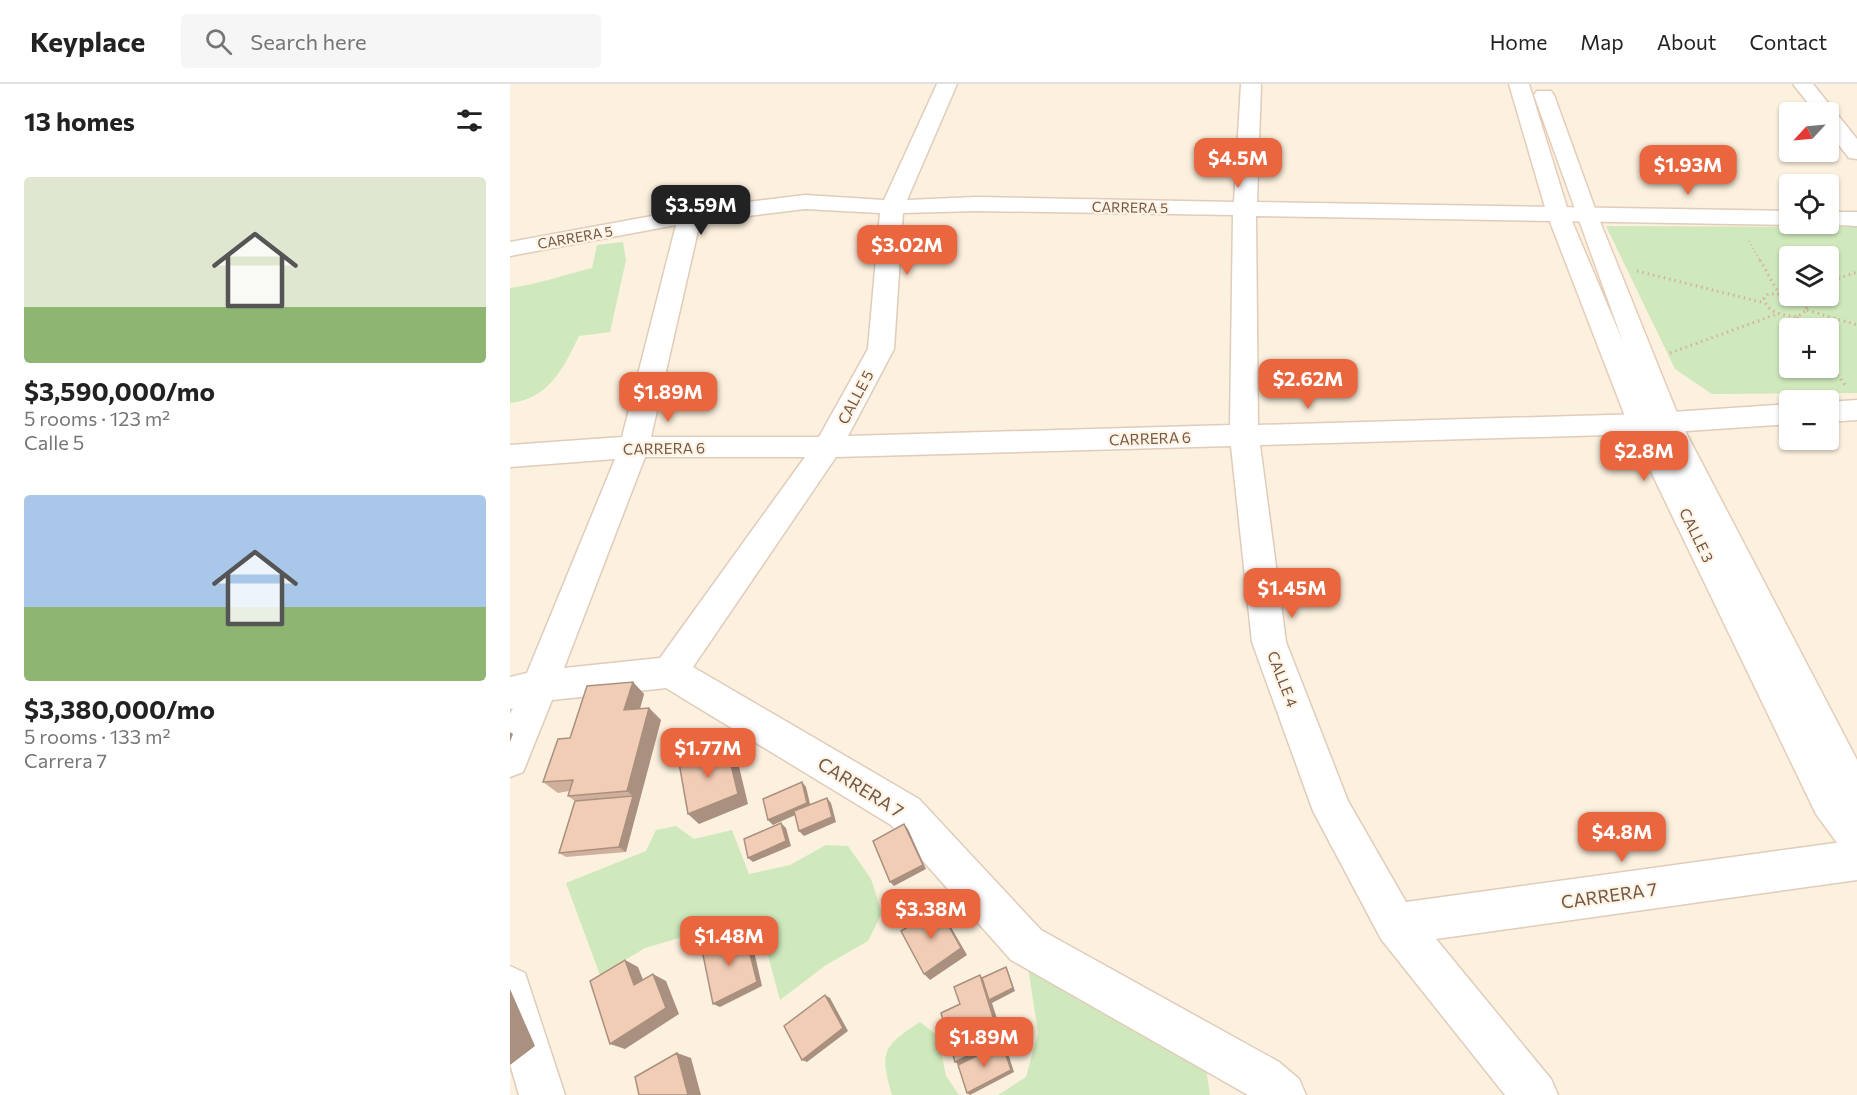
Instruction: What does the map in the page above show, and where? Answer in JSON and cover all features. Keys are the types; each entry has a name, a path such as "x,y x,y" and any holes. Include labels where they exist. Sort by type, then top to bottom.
{"street":[{"name":"CALLE 5","path":"670,672 828,447 880,349 892,207 947,84"},
{"name":"CALLE 4","path":"1251,84 1245,209 1244,435 1269,642 1332,811 1396,924 1535,1095"},
{"name":"CALLE 3","path":"1519,84 1655,423 1830,801 1857,837"},
{"name":"CALLE 3","path":"1540,84 1572,214 1605,263 1644,362 1655,423 1857,799"},
{"path":"1803,84 1817,102"},
{"path":"1839,131 1857,153"},
{"name":"CARRERA 5","path":"510,249 690,216 805,202 892,207 976,204 1779,218"},
{"path":"510,760 524,689 633,447 690,216"},
{"path":"1839,219 1857,219"},
{"path":"1839,411 1857,410"},
{"name":"CARRERA 6","path":"510,456 633,447 828,447 1655,423 1779,415"},
{"path":"524,689 670,672"},
{"name":"CARRERA 7","path":"670,672 905,812 1026,945 1263,1078 1283,1095"},
{"name":"CARRERA 7","path":"1396,924 1857,860"},
{"path":"510,988 542,1095"}],"path":[{"path":"1736,217 1778,292 1768,294 1764,298 1764,303"},
{"path":"1605,263 1764,303 1777,314"},
{"path":"1839,278 1857,272"},
{"path":"1644,362 1777,314 1797,317 1807,309"},
{"path":"1807,309 1857,325"}],"green space":[{"path":"1606,226 1779,227 1779,234 1839,234 1839,227 1857,227 1857,393 1839,393 1839,390 1779,390 1779,394 1712,394 1675,369"},
{"path":"623,242 626,260 610,332 579,336 554,380 535,395 510,403 510,288 592,268 597,245"},
{"path":"676,826 694,839 732,830 749,874 790,865 826,845 848,846 871,879 882,913 868,941 826,965 780,1000 759,922 727,924 645,948 600,975 566,883 646,851 656,830"},
{"path":"1027,960 1205,1061 1210,1095 998,1095 1026,1077 1038,1033"},
{"path":"920,1022 938,1036 946,1076 959,1095 892,1095 886,1069 887,1051 898,1037"}],"building":[{"path":"633,682 624,710 649,708 627,791 568,796 573,780 543,782 558,739 570,738 587,686"},
{"path":"726,744 738,794 688,814 679,763"},
{"path":"802,782 807,803 768,820 763,799"},
{"path":"633,796 619,847 559,853 575,801"},
{"path":"827,798 832,817 799,831 794,811"},
{"path":"781,823 786,841 748,858 744,839"},
{"path":"904,824 923,865 890,882 873,841"},
{"path":"938,907 961,948 924,974 901,931"},
{"path":"744,930 757,982 713,1004 702,950"},
{"path":"625,960 634,985 653,974 666,1008 610,1044 590,981"},
{"path":"1006,967 1013,988 989,1000 982,978"},
{"path":"980,975 1000,1040 955,1062 941,1013 960,1004 954,987"},
{"path":"825,995 843,1028 802,1060 784,1026"},
{"path":"1002,1043 1011,1070 967,1093 958,1065"},
{"path":"677,1053 688,1095 639,1095 635,1077"}]}
